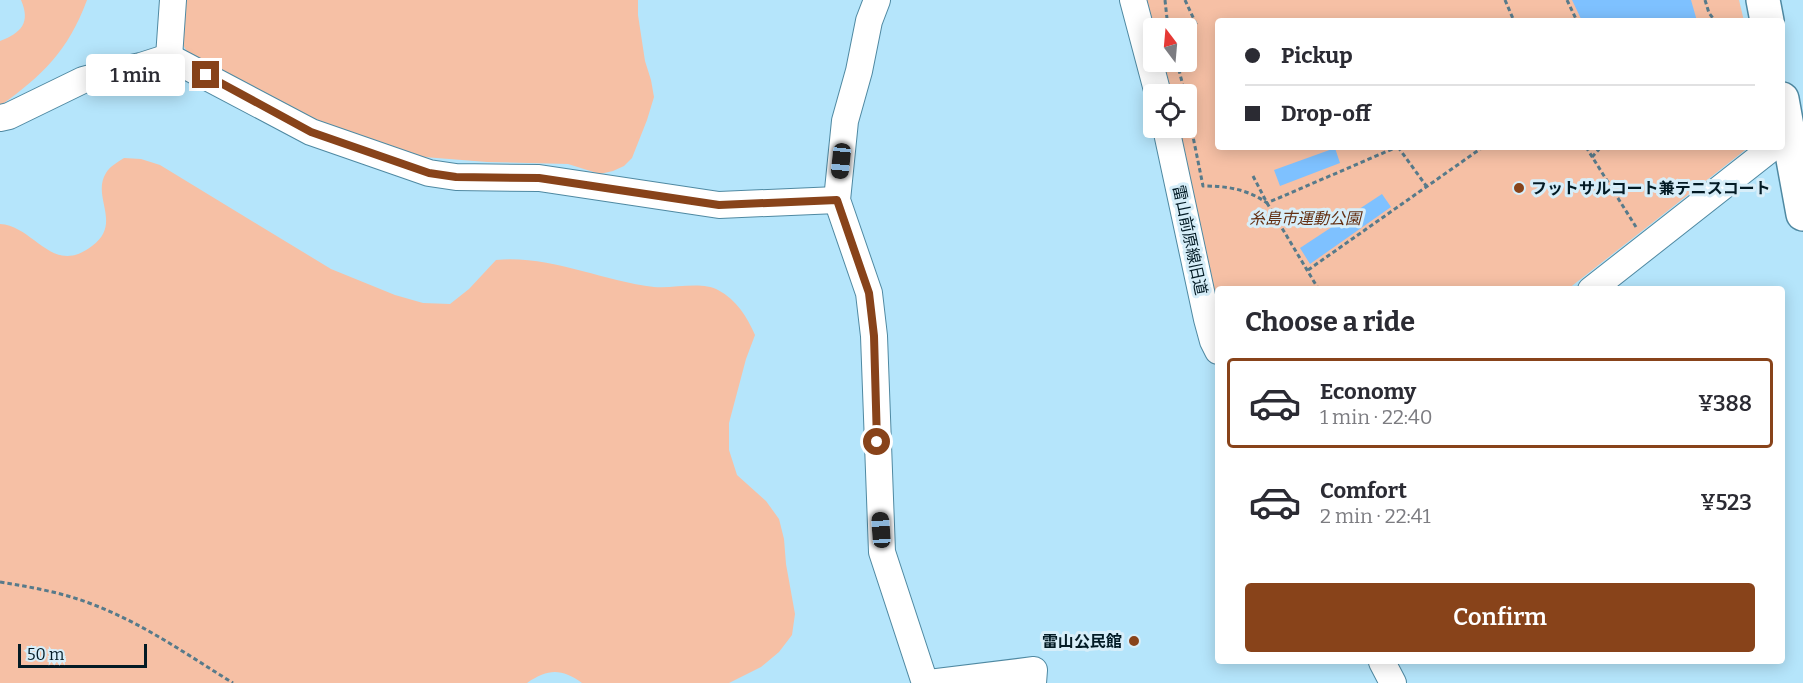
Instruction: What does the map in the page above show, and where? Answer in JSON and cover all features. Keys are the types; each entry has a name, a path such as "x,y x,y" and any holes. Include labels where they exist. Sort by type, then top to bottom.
{"main road":[{"path":"1763,0 1766,18"},
{"path":"1787,136 1803,214"}],"street":[{"path":"169,57 173,0"},
{"path":"877,0 869,21 859,71 845,121 837,200 869,293 874,336 882,552 927,683 1034,670 1033,683"},
{"path":"1133,0 1155,84"},
{"path":"0,118 9,116 83,80 169,57 311,132 429,173 456,177 539,178 719,205 837,200"},
{"name":"雷山前原線旧道","path":"1168,138 1207,319 1215,345"},
{"path":"1596,286 1769,150"},
{"path":"1383,664 1393,683"}],"path":[{"path":"1165,0 1167,18"},
{"path":"1185,0 1193,18"},
{"path":"1505,0 1513,18"},
{"path":"1567,0 1576,18"},
{"path":"1705,0 1713,18"},
{"path":"1193,138 1203,186 1230,187 1267,202 1391,150"},
{"path":"1400,150 1426,187"},
{"path":"1308,270 1479,150"},
{"path":"1588,150 1639,234"},
{"path":"1592,157 1598,150"},
{"path":"1253,176 1317,286"},
{"path":"0,582 46,590 89,603 147,629 233,683"}],"green space":[{"path":"21,0 87,0 80,18 62,48 29,84 0,106 0,41 19,31 22,26 25,15"},
{"path":"180,0 638,0 645,61 654,97 632,158 624,166 613,171 600,174 568,164 487,162 424,157 304,116 189,55 180,40"},
{"name":"糸島市運動公園","path":"1138,0 1739,0 1743,18 1215,18 1215,150 1745,150 1572,286 1215,286 1215,324 1172,138 1197,138 1197,84 1160,84 1158,72 1197,72 1197,18 1148,18"},
{"path":"124,158 141,159 160,165 331,269 395,295 423,303 450,304 469,289 496,260 516,259 556,265 634,284 654,287 704,286 725,294 741,310 755,335 746,359 729,423 729,450 737,475 766,501 779,519 795,614 792,635 779,652 761,667 729,683 582,683 568,675 554,672 527,683 0,683 0,224 24,233 55,253 66,256 78,254 92,246 101,237 106,219 102,182 110,168"}],"building":[{"path":"1572,0 1691,0 1696,18 1581,18"},
{"path":"1329,150 1336,150 1340,163 1280,186 1274,170"},
{"path":"1382,194 1391,207 1310,264 1300,248"}],"place":[{"name":"フットサルコート兼テニスコート","path":"1519,188"},
{"name":"雷山公民館","path":"1134,641"}],"route":[{"path":"206,75 311,132 429,173 494,179 539,178 719,205 837,200 869,293 874,336 877,442"}]}
